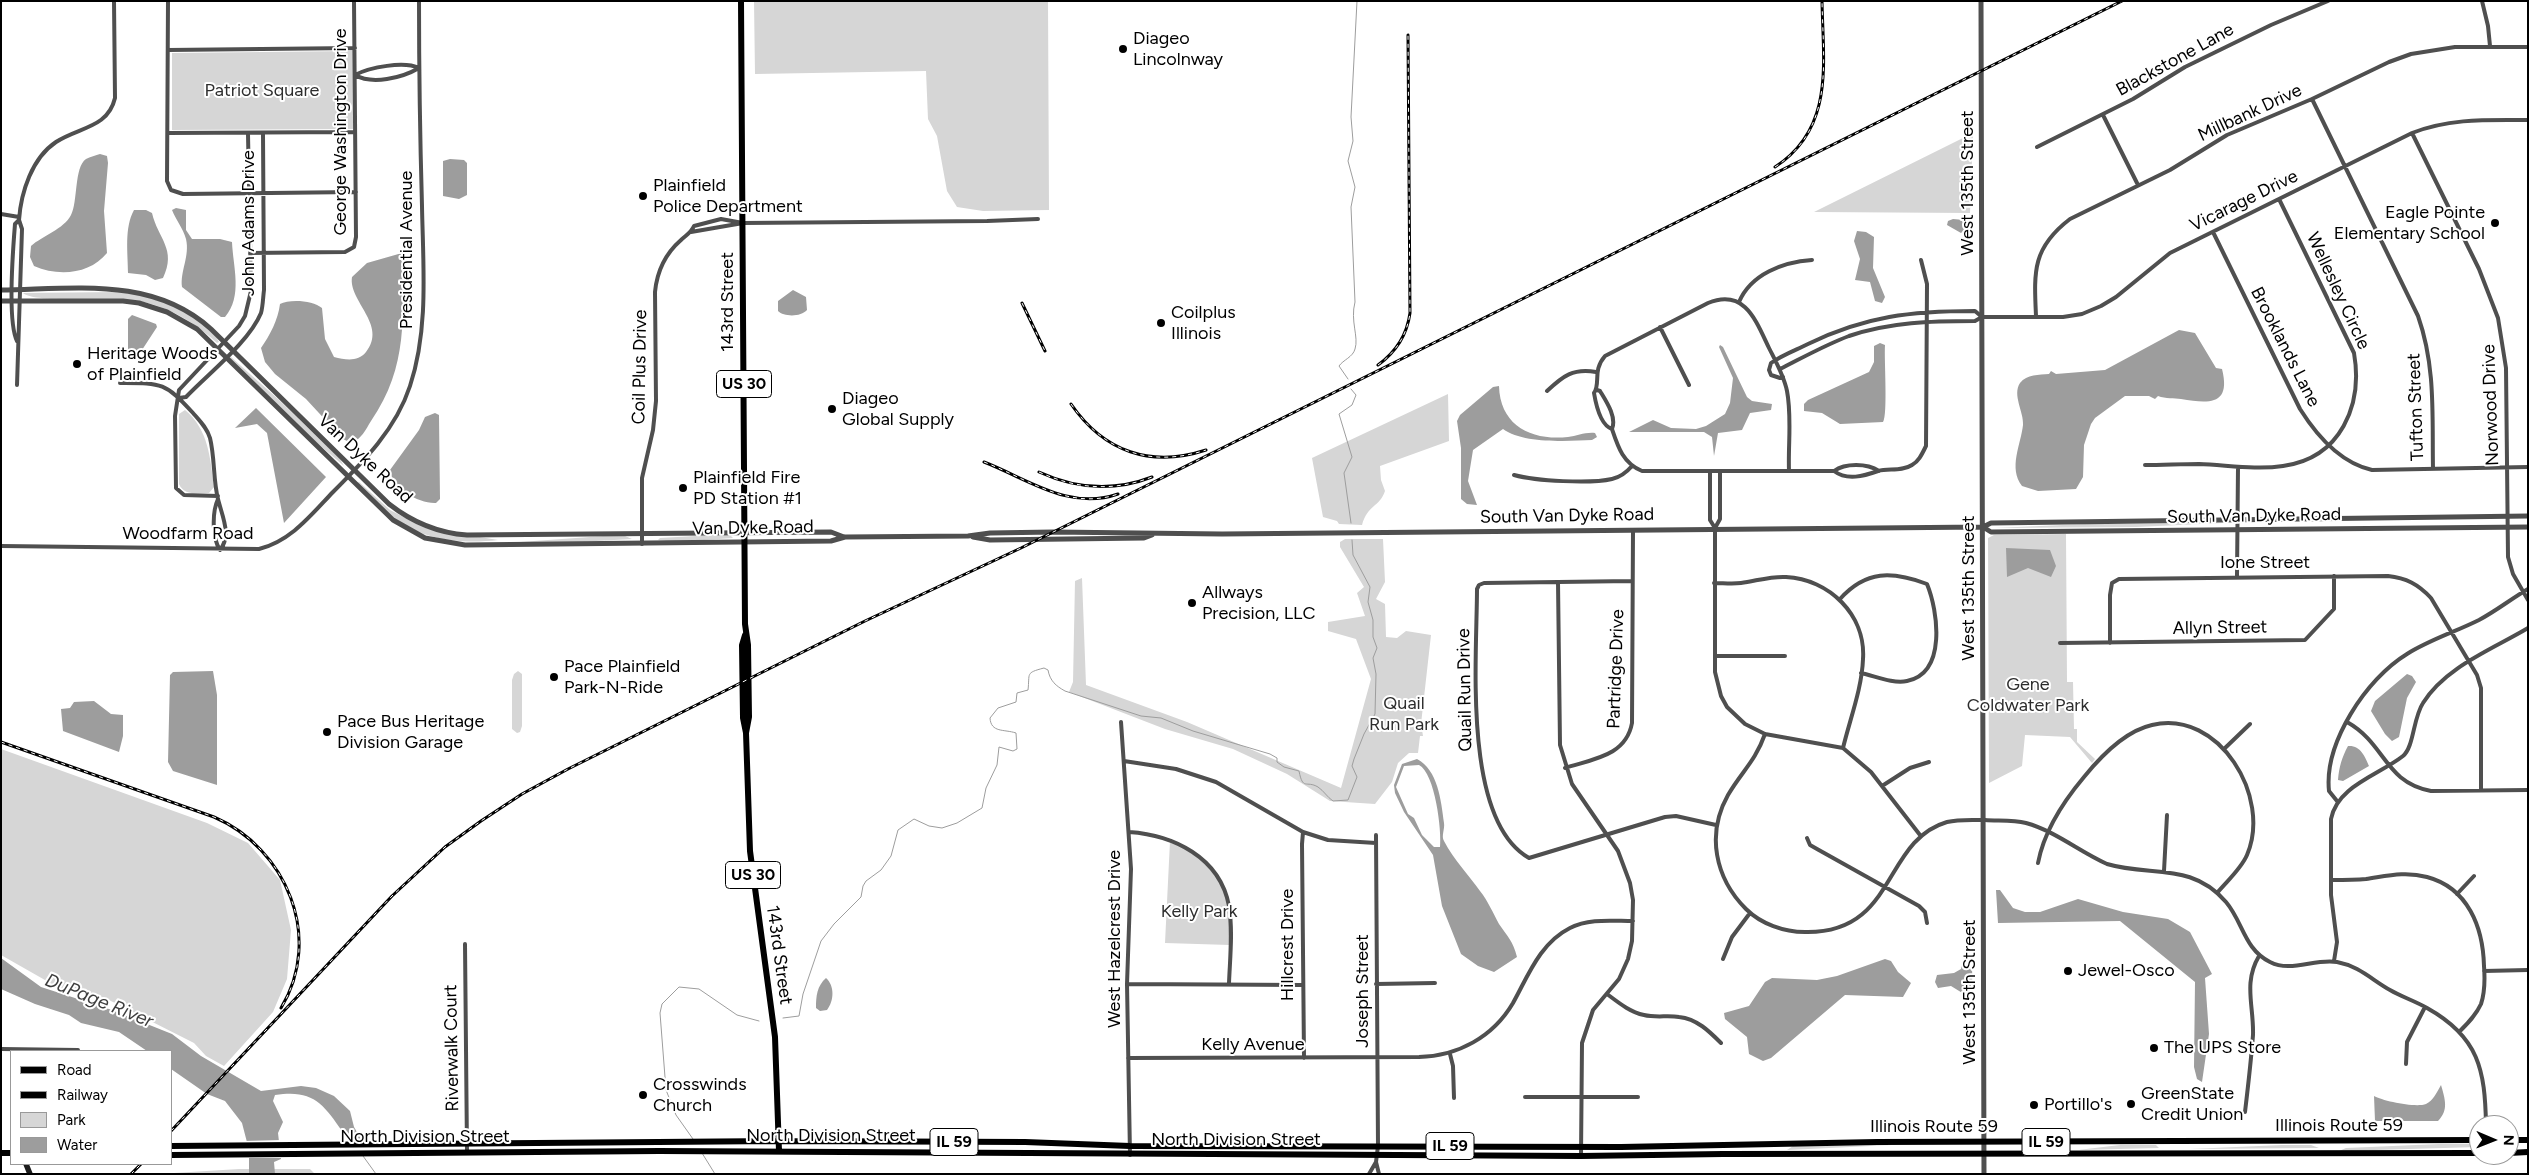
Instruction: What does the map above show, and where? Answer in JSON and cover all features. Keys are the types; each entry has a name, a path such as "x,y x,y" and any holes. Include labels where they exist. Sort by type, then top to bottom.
{"main road":[{"name":"143rd Street","path":"741,1 746,632 742,645 742,718 746,733 750,851 774,1023 779,1151"},
{"name":"Illinois Route 59","path":"1660,1146 1792,1143 2333,1142 2469,1139"},
{"path":"624,1151 625,1141"},
{"name":"North Division Street","path":"172,1146 467,1142 779,1141 1025,1142 1130,1146 1660,1146"},
{"path":"2328,1154 2333,1142"},
{"path":"1774,1154 1792,1143"},
{"name":"North Division Street","path":"172,1155 354,1152 779,1151 1024,1152 1376,1159 1670,1155"},
{"name":"Illinois Route 59","path":"1670,1155 2469,1153"}],"street":[{"path":"17,386 16,301 13,290 15,224 19,218 30,174 42,156 51,146 69,135 99,123 113,106 115,98 114,1"},
{"path":"168,1 167,181 171,190 183,194 356,192"},
{"name":"George Washington Drive","path":"250,253 345,252 354,247 356,237 356,192 354,1"},
{"name":"Presidential Avenue","path":"348,477 370,454 399,412 410,387 420,344 422,235 419,1"},
{"name":"West 135th Street","path":"1981,1 1984,1174"},
{"name":"Blackstone Lane","path":"2037,147 2103,115 2185,67 2271,25 2328,1"},
{"path":"2482,1 2488,26 2490,46"},
{"name":"Millbank Drive","path":"2036,316 2035,270 2039,256 2046,242 2057,229 2070,219 2170,170 2222,138 2312,99 2374,68 2411,54 2455,47 2528,47"},
{"path":"168,50 355,48"},
{"path":"355,75 364,70 396,65 409,64 419,68"},
{"path":"355,75 364,80 376,80 410,73 419,68"},
{"name":"Tufton Street","path":"2312,99 2418,316 2426,338 2431,377 2432,469"},
{"path":"2103,115 2138,185"},
{"name":"Vicarage Drive","path":"1780,369 1848,336 1884,327 1927,322 1975,321 1982,317 2063,317 2082,314 2116,297 2170,253 2412,133 2432,125 2458,121 2528,120"},
{"path":"168,134 355,132"},
{"name":"Norwood Drive","path":"2412,133 2483,276 2498,318 2506,368 2508,557 2513,574 2528,600"},
{"name":"John Adams Drive","path":"218,498 184,495 176,488 175,416 179,390 239,326 248,304 251,291 248,134"},
{"name":"John Adams Drive","path":"179,398 186,397 233,351 254,326 262,310 264,253 263,134"},
{"name":"Wellesley Circle","path":"2145,465 2284,466 2314,455 2328,444 2342,428 2351,413 2356,394 2357,371 2354,353 2279,199"},
{"path":"1,214 19,218"},
{"path":"16,301 20,290 22,229 19,218"},
{"name":"Coil Plus Drive","path":"691,232 743,222 932,222 1038,218"},
{"name":"Coil Plus Drive","path":"642,544 642,478 656,410 656,282 670,250 691,232 694,226 709,220 730,219 743,222"},
{"name":"Brooklands Lane","path":"2213,232 2300,409 2328,444 2343,458 2357,467 2372,470 2528,468"},
{"path":"1739,302 1746,287 1760,277 1792,262 1812,260"},
{"path":"1834,471 1838,475 1854,477 1871,475 1879,471 1899,470 1911,465 1919,458 1926,446 1927,284 1921,260"},
{"name":"Van Dyke Road","path":"1,290 113,290 147,294 184,308 224,342 397,510 418,523 445,532 503,536 831,532 845,537"},
{"path":"1612,429 1605,425 1596,406 1594,393 1596,390 1596,372 1602,360 1610,352 1660,327 1714,301 1727,299 1739,302 1755,318 1783,377 1788,397 1789,471"},
{"name":"Van Dyke Road","path":"1,301 123,301 152,306 197,329 393,520 411,531 436,541 465,546 492,546 831,541 845,537 968,536 990,533 1143,532 1152,534"},
{"name":"Vicarage Drive","path":"1775,360 1845,328 1882,317 1927,312 1975,311 1982,317"},
{"path":"1882,317 1884,327"},
{"path":"1660,327 1689,385"},
{"path":"1845,328 1848,336"},
{"path":"1816,340 1821,348"},
{"path":"1775,360 1769,367 1771,375 1783,377"},
{"path":"1547,392 1566,374 1583,370 1596,372"},
{"path":"120,383 158,384 171,390 202,423 208,434 218,498 222,507 226,532 225,543 220,550 216,543 214,506 218,498"},
{"path":"1596,390 1600,390 1611,413 1614,425 1612,429 1622,455 1632,466 1648,472 1834,471 1839,467 1852,465 1873,467 1879,471"},
{"path":"1514,475 1535,480 1606,480 1623,475 1632,466"},
{"path":"2237,576 2238,467"},
{"path":"1710,472 1710,520 1715,528"},
{"path":"1720,472 1720,519 1715,528 1715,656 1717,685 1727,707 1745,724 1765,734 1844,748 1863,763 1920,836"},
{"name":"Woodfarm Road","path":"1,546 259,549 280,542 291,534 348,477"},
{"name":"South Van Dyke Road","path":"1152,534 1983,526 1993,523 2528,516"},
{"name":"South Van Dyke Road","path":"1983,526 1991,532 2528,527"},
{"name":"Partridge Drive","path":"1566,768 1614,752 1630,735 1632,723 1632,529"},
{"path":"1840,599 1854,584 1871,576 1905,577 1928,584 1935,605 1935,652 1928,669 1918,677 1906,682 1862,673"},
{"name":"Ione Street","path":"2110,643 2110,595 2112,583 2119,580 2237,576 2388,576 2411,582 2431,598 2477,674 2481,688 2481,790"},
{"name":"Allyn Street","path":"2060,643 2305,640 2334,609 2334,576"},
{"path":"1714,583 1739,583 1787,577 1821,586 1840,599 1849,611 1861,634 1863,648 1862,673 1844,748"},
{"name":"Quail Run Drive","path":"1632,581 1484,583 1479,585 1477,589 1477,738 1486,795 1500,826 1522,854 1529,858 1665,817 1676,816 1716,825"},
{"path":"1558,582 1558,724 1560,746 1566,768 1582,801 1609,835 1618,851 1630,883 1633,921 1628,959 1619,979 1593,1010 1582,1043 1581,1156"},
{"path":"2337,800 2329,791 2329,771 2332,753 2347,722 2365,694 2393,664 2417,648 2479,620 2528,589"},
{"path":"2334,962 2336,942 2331,905 2331,819 2337,800 2404,755 2409,749 2417,715 2433,690 2470,662 2528,628"},
{"path":"1715,656 1785,656"},
{"name":"West Hazelcrest Drive","path":"1121,722 1131,869 1128,984 1130,1155"},
{"path":"2347,722 2361,730 2371,740 2396,776 2418,788 2431,791 2528,790"},
{"path":"2038,863 2047,833 2062,807 2091,768 2120,741 2134,731 2161,724 2185,725 2211,737 2224,749 2236,765 2250,794 2253,831 2247,856 2217,893"},
{"path":"2224,749 2250,724"},
{"path":"1765,734 1752,762 1727,796 1716,825 1716,849 1722,878 1738,901 1750,913 1780,929 1796,932 1827,930 1844,925 1859,916 1871,906 1886,887 1907,851 1920,836 1948,822 1983,820 2026,823 2108,864 2122,868 2164,870 2196,879 2227,902 2251,947 2259,956 2272,963 2285,966 2334,962 2361,970 2391,991 2443,1017 2460,1032 2472,1048 2482,1070 2486,1115"},
{"path":"1124,760 1176,769 1216,782 1304,832 1328,840 1376,843"},
{"path":"1882,786 1910,768 1930,762"},
{"path":"2164,870 2167,815"},
{"path":"1129,832 1158,837 1181,844 1195,852 1218,878 1229,906 1229,983"},
{"name":"Hillcrest Drive","path":"1304,832 1302,985 1304,1058"},
{"name":"Joseph Street","path":"1376,835 1378,1146 1376,1159"},
{"path":"1807,838 1817,850 1919,906 1925,912 1927,923"},
{"path":"2332,880 2414,874 2436,881 2457,894 2475,917 2484,946 2481,1003 2475,1015 2460,1032"},
{"path":"2457,894 2474,876"},
{"path":"1723,959 1732,937 1750,913"},
{"name":"Kelly Avenue","path":"1128,1058 1437,1057 1450,1054 1472,1044 1502,1020 1542,953 1570,928 1598,920 1633,921"},
{"name":"Riverwalk Court","path":"465,944 467,1152"},
{"path":"2245,1112 2253,1034 2249,984 2250,974 2259,956"},
{"path":"2484,970 2528,970"},
{"path":"1128,984 1229,983 1302,985"},
{"path":"1376,984 1435,983"},
{"path":"1607,994 1625,1008 1645,1015 1680,1017 1692,1020 1706,1028 1721,1043"},
{"path":"2406,1064 2407,1042 2425,1007"},
{"path":"1,1049 78,1050"},
{"path":"1450,1054 1453,1066 1454,1098"},
{"path":"1525,1097 1638,1096"},
{"path":"1369,1174 1376,1159"},
{"path":"1376,1159 1379,1174"}],"green space":[{"path":"754,1 1048,1 1049,210 983,211 957,207 947,191 937,136 928,119 926,71 755,74"},
{"name":"Patriot Square","path":"353,51 353,129 172,130 172,53"},
{"path":"1973,133 1970,213 1814,212"},
{"path":"118,292 153,297 170,304 199,321 208,328 219,342 217,343 192,323 174,313 144,302 133,300 43,298 23,293"},
{"path":"231,357 278,399 340,459 344,466 301,429 229,358"},
{"path":"1448,394 1449,441 1380,466 1381,480 1385,491 1380,501 1367,513 1362,525 1339,524 1337,521 1323,517 1312,458"},
{"path":"185,410 199,426 207,445 214,487 209,493 188,492 181,488 179,484 179,414"},
{"path":"359,482 390,510 425,528 498,540 457,541 418,532 405,526 389,514 357,483"},
{"path":"2223,523 2136,527 1994,528 2086,524"},
{"name":"Gene Coldwater Park","path":"2066,534 2067,682 2073,682 2074,729 2077,729 2077,742 2095,759 2092,763 2070,737 2025,735 2022,766 1989,783 1988,538 1994,535"},
{"path":"730,535 733,538 676,542 658,540 660,538"},
{"path":"625,536 632,539 560,543 520,542"},
{"name":"Quail Run Park","path":"1345,539 1383,539 1385,582 1376,599 1385,604 1386,637 1397,638 1406,631 1431,635 1421,724 1423,736 1420,736 1418,753 1409,753 1398,763 1392,782 1375,804 1330,801 1287,774 1233,749 1165,729 1069,692 1073,682 1075,581 1082,578 1086,685 1187,722 1341,788 1371,679 1356,639 1328,631 1328,622 1365,616 1357,593 1364,587 1340,547 1340,542"},
{"path":"518,671 522,674 522,726 520,732 517,733 512,729 512,680 514,674"},
{"path":"1,749 207,823 248,843 280,880 291,930 287,979 273,1012 224,1066 206,1056 194,1043 105,998 59,988 1,955"},
{"name":"Kelly Park","path":"1170,841 1195,852 1218,877 1229,906 1230,945 1165,943"},
{"path":"2469,1144 2469,1147 2339,1151 2346,1148"},
{"path":"1892,1145 1787,1150 1793,1146"},
{"path":"2120,1145 2156,1145 2159,1148 2078,1150"},
{"path":"2311,1145 2319,1148 2190,1149"},
{"path":"239,1169 310,1169 315,1174 158,1174"}],"water":[{"path":"100,154 107,156 108,163 104,211 107,253 92,265 74,271 54,272 34,266 30,257 31,246 68,220 75,202 82,163 86,159"},
{"path":"450,159 464,160 467,163 467,195 459,199 443,196 443,161"},
{"path":"176,208 186,210 186,230 192,239 220,239 232,242 236,281 234,300 231,309 225,317 221,317 182,287 187,245 183,231 172,210"},
{"path":"134,210 146,210 152,213 167,252 167,268 163,278 155,280 146,275 128,273 128,233"},
{"path":"1953,219 1964,220 1966,228 1961,233 1947,225 1948,221"},
{"path":"1857,231 1866,232 1874,237 1873,268 1885,297 1882,303 1875,301 1870,282 1855,280 1860,259 1854,241"},
{"path":"402,253 403,319 398,360 383,401 363,434 351,443 343,439 306,399 275,374 265,362 261,348 273,327 280,304 289,301 301,301 313,303 322,308 325,339 334,357 356,359 363,355 372,342 373,332 366,313 352,286 352,277 367,263"},
{"path":"793,290 806,297 807,310 797,315 781,313 778,311 778,301"},
{"path":"132,315 156,324 157,327 142,350 134,356 128,352 128,319"},
{"path":"2179,330 2195,333 2216,368 2222,369 2224,381 2221,396 2209,401 2201,401 2158,396 2155,399 2149,396 2125,396 2095,418 2091,424 2084,445 2083,477 2076,489 2038,491 2022,486 2016,472 2016,456 2023,425 2017,393 2023,380 2033,376 2049,374 2051,371 2056,374 2105,370"},
{"path":"1880,343 1885,345 1886,398 1883,422 1840,424 1822,413 1804,411 1804,404 1808,400 1869,372 1874,362 1874,346"},
{"path":"1720,345 1723,347 1747,397 1752,401 1772,404 1771,410 1750,413 1742,430 1718,433 1714,456 1712,437 1704,432 1629,432 1653,420 1671,428 1696,429 1706,426 1725,414 1730,403 1733,378 1719,347"},
{"path":"1499,386 1505,411 1520,428 1531,433 1555,438 1591,433 1595,433 1597,437 1592,440 1571,441 1534,439 1512,434 1503,429 1473,450 1468,481 1477,505 1467,504 1461,499 1461,448 1457,421 1460,415 1493,387"},
{"path":"256,408 326,477 284,523 267,433 257,424 235,428"},
{"path":"435,413 439,415 440,499 436,503 429,503 407,494 401,489 392,477 390,470 419,430 425,417"},
{"path":"2006,548 2050,550 2056,566 2051,577 2028,568 2007,577"},
{"path":"213,671 217,695 217,785 173,771 168,762 170,675 173,672"},
{"path":"2407,674 2412,676 2416,682 2407,698 2399,737 2392,741 2385,734 2371,711 2375,701"},
{"path":"94,701 111,714 123,715 123,736 119,752 63,731 61,709 70,708 74,702"},
{"path":"2348,746 2359,749 2369,766 2343,781 2338,780 2341,762"},
{"path":"1417,759 1430,770 1440,796 1444,823 1444,841 1486,899 1514,947 1517,957 1494,972 1478,966 1461,954 1442,906 1433,855 1404,812 1395,793 1394,785 1402,764","holes":["1419,765 1425,770 1436,803 1440,829 1440,847 1434,847 1422,835 1414,818 1408,814 1396,787 1404,766"]},
{"path":"1996,890 2000,890 2013,908 2025,912 2040,912 2078,899 2123,912 2168,919 2190,932 2212,974 2205,978 2209,1034 2202,1082 2197,1079 2194,1067 2195,982 2120,921 1998,923"},
{"path":"1,958 41,987 112,1010 172,1034 201,1056 261,1091 301,1086 316,1088 334,1096 350,1111 354,1127 361,1139 343,1137 342,1131 329,1113 315,1100 298,1094 275,1095 273,1101 283,1122 278,1133 281,1159 274,1162 275,1174 249,1174 249,1150 242,1123 225,1101 207,1094 172,1070 172,1050 146,1050 119,1032 81,1023 69,1015 35,1004 1,989"},
{"path":"1885,959 1891,961 1898,972 1911,983 1903,997 1845,995 1771,1058 1763,1061 1749,1054 1747,1037 1725,1019 1724,1013 1749,1006 1765,982 1772,978 1817,980 1837,976"},
{"path":"1969,959 1972,983 1969,992 1964,994 1951,986 1938,988 1935,982 1937,975 1954,973 1961,969 1963,960"},
{"path":"826,978 831,985 833,994 827,1010 820,1011 816,1008 817,995 821,984"},
{"path":"2441,1085 2445,1108 2438,1121 2375,1121 2374,1096 2400,1103 2421,1105 2431,1101"}],"pier":[{"path":"282,1140 283,1158 247,1158 244,1141"}],"waterway":[{"path":"1348,379 1339,366 1352,354 1356,344 1353,316 1355,302 1351,207 1355,187 1348,161 1353,141 1351,117 1357,1"},
{"path":"1351,389 1356,395 1352,405 1339,414 1352,457 1344,473 1351,523"},
{"path":"783,1018 799,1016 803,994 821,941 834,924 861,897 866,881 881,870 891,856 898,830 914,819 929,826 942,828 957,823 982,808 986,788 997,765 999,747 1013,751 1017,749 1016,733 999,730 993,726 990,718 998,708 1016,702 1017,693 1028,690 1029,677 1034,671 1044,668 1048,670 1054,683 1065,691 1141,716 1161,718 1193,731 1270,754 1277,758 1277,762 1284,767 1299,771 1304,783 1318,787 1333,801 1348,800 1357,777 1352,766 1354,759 1364,734 1375,714 1376,674 1373,658 1377,648 1373,637 1373,620 1368,602 1370,587 1353,555 1352,540"},
{"path":"693,1139 676,1115 666,1090 660,1013 662,1004 679,987 699,989 737,1015 759,1021"},
{"path":"702,1153 715,1174"},
{"path":"363,1156 376,1174"}],"railway":[{"path":"1775,167 1794,151 1808,133 1817,114 1821,93 1824,48 1822,1"},
{"path":"172,1130 392,896 445,847 522,794 568,769 865,621 1021,548 2122,1"},
{"path":"1378,365 1400,342 1409,321 1410,313 1408,35"},
{"path":"1022,303 1045,351"},
{"path":"1071,404 1098,434 1130,452 1166,457 1206,450"},
{"path":"984,462 1049,491 1066,496 1083,499 1118,494"},
{"path":"1039,472 1067,482 1095,486 1123,485 1152,477"},
{"path":"1,742 214,817 239,831 261,850 278,872 291,898 298,925 299,953 293,981 281,1008"},
{"path":"131,1174 140,1165"}],"place":[{"name":"Diageo Lincolnway","path":"1123,49"},
{"name":"Plainfield Police Department","path":"643,196"},
{"name":"Eagle Pointe Elementary School","path":"2495,223"},
{"name":"Coilplus Illinois","path":"1161,323"},
{"name":"Heritage Woods of Plainfield","path":"77,364"},
{"name":"Diageo Global Supply","path":"832,409"},
{"name":"Plainfield Fire PD Station #1","path":"683,488"},
{"name":"Allways Precision, LLC","path":"1192,603"},
{"name":"Pace Plainfield Park-N-Ride","path":"554,677"},
{"name":"Pace Bus Heritage Division Garage","path":"327,732"},
{"name":"Jewel-Osco","path":"2068,971"},
{"name":"The UPS Store","path":"2154,1048"},
{"name":"Crosswinds Church","path":"643,1095"},
{"name":"GreenState Credit Union","path":"2131,1104"},
{"name":"Portillo's","path":"2034,1105"}],"water label":[{"name":"DuPage River","path":"99,1001"}]}
